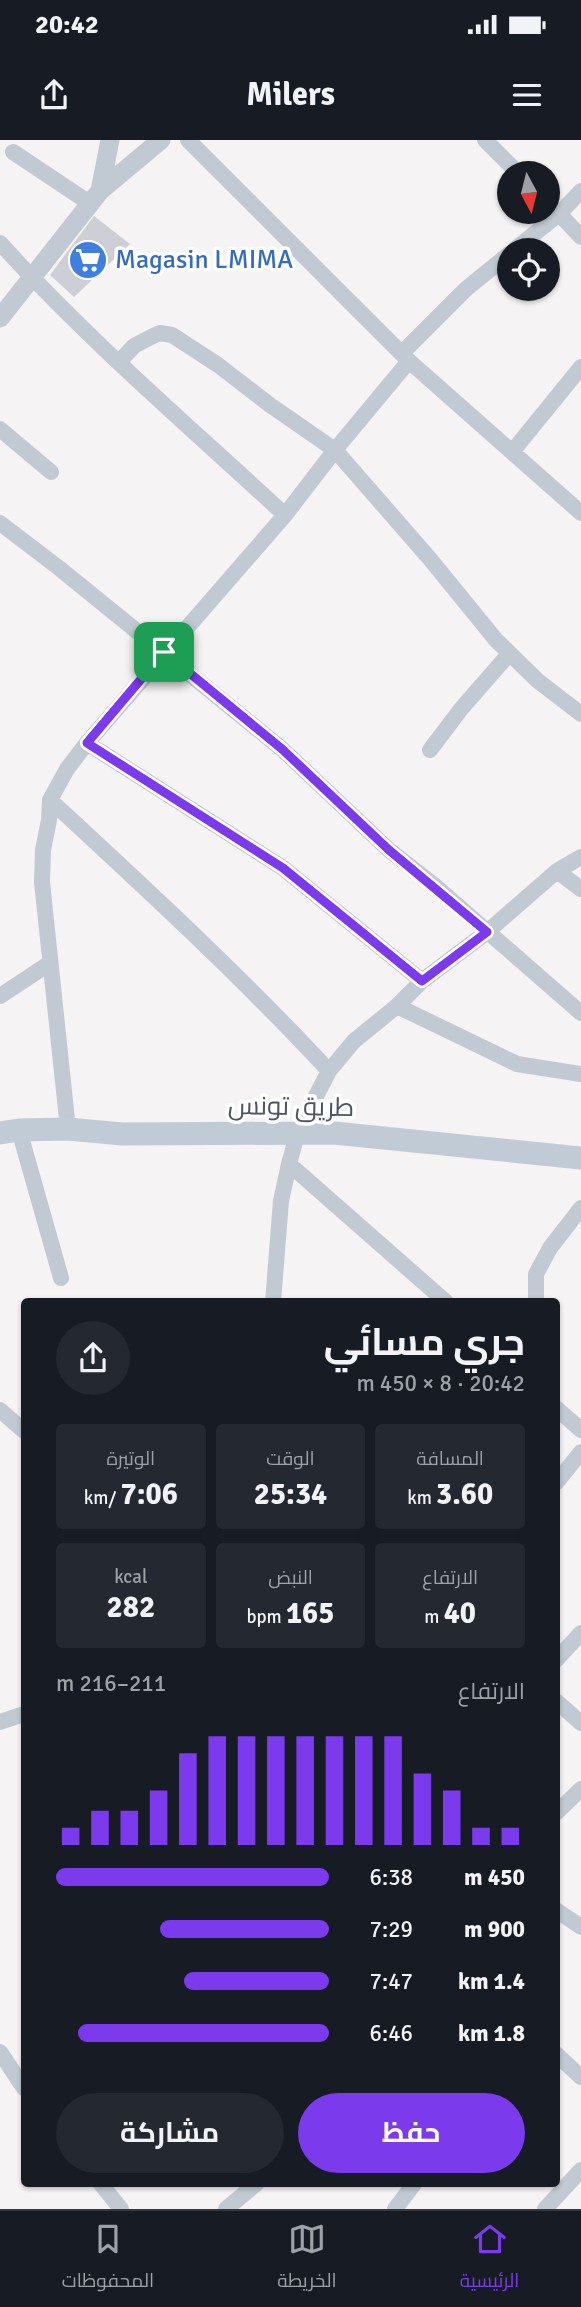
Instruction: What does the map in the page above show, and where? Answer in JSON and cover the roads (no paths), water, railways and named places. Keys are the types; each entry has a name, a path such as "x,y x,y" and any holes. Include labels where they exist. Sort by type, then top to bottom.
{"main road":[{"name":"طريق تونس","path":"9,1132 68,1129 122,1134 298,1132 396,1138 581,1158"}],"street":[{"path":"95,197 110,140"},
{"path":"0,318 95,197 160,140"},
{"path":"188,140 406,356 581,513"},
{"path":"485,140 507,161"},
{"path":"13,152 95,197"},
{"path":"560,204 581,191"},
{"path":"560,214 581,237"},
{"path":"525,238 539,224"},
{"path":"0,243 31,277 119,362 285,515"},
{"path":"68,1129 42,882 43,850 50,800 67,769 87,743 285,515 406,356 466,289 497,264"},
{"path":"119,362 134,346 153,335 172,335 335,450 509,654 581,714"},
{"path":"513,452 581,367"},
{"path":"0,429 51,472"},
{"path":"0,523 282,749 389,850 581,1013"},
{"path":"430,750 461,709 509,654"},
{"path":"87,743 283,868 422,981"},
{"path":"50,800 199,939 283,1021 329,1071"},
{"path":"272,1298 281,1201 289,1164 298,1132 329,1071 354,1041 397,1006 422,981 487,932 557,871 581,858"},
{"path":"557,871 581,889"},
{"path":"0,996 50,963"},
{"path":"397,1006 517,1064 581,1074"},
{"path":"9,1132 61,1278"},
{"path":"289,1164 441,1298"},
{"path":"536,1298 536,1274 550,1248 581,1208"},
{"path":"0,1410 21,1428"},
{"path":"560,1412 581,1430"},
{"path":"560,1478 581,1452"},
{"path":"560,1656 581,1633"},
{"path":"560,1705 581,1723"},
{"path":"0,1722 21,1715"},
{"path":"560,1809 581,1789"},
{"path":"560,1913 581,1927"},
{"path":"0,2052 21,2076"},
{"path":"560,2058 581,2077"},
{"path":"545,2209 581,2170"},
{"path":"103,2187 121,2209"},
{"path":"226,2209 252,2187"},
{"path":"395,2209 412,2187"}],"place":[{"name":"Magasin LMIMA","path":"88,260"}]}
